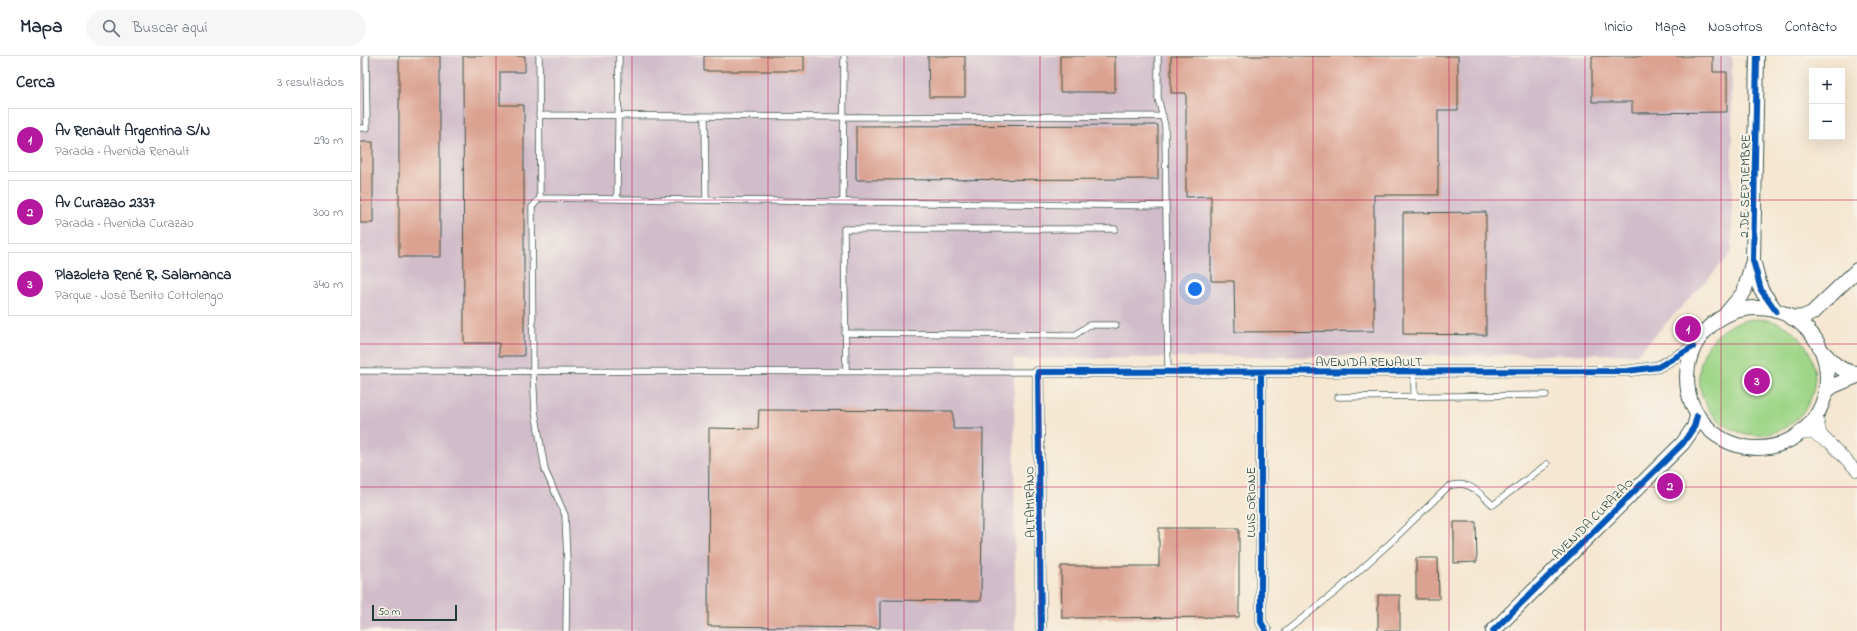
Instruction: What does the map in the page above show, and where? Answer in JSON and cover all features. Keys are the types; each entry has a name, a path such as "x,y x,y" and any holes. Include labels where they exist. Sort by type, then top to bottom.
{"street":[{"name":"2 DE SEPTIEMBRE","path":"1721,319 1738,302 1744,292 1753,260 1757,56"},
{"name":"2 DE SEPTIEMBRE","path":"1753,260 1761,290 1776,311"},
{"path":"1792,318 1808,316 1857,270"},
{"path":"1812,334 1815,316 1824,302"},
{"path":"1752,309 1776,311 1792,318 1812,334 1824,357 1827,374 1826,392 1817,416 1800,434 1778,445 1759,448 1740,446 1722,439 1697,416 1693,408 1687,384 1688,366 1693,347 1715,322 1736,312 1752,309"},
{"name":"AVENIDA RENAULT","path":"1038,372 1414,372 1646,370 1658,367 1693,347"},
{"path":"1820,349 1836,366 1843,370 1857,373"},
{"name":"ALTAMIRANO","path":"1038,372 1041,631"},
{"name":"LUIS ORIONE","path":"1261,372 1261,622 1266,631"},
{"path":"1826,392 1840,383 1857,376"},
{"name":"AVENIDA CURAZAO","path":"1493,631 1683,443 1694,427 1697,416"},
{"path":"1817,416 1821,434 1857,471"},
{"name":"AVENIDA CURAZAO","path":"1683,443 1696,435 1713,432"},
{"path":"1800,434 1814,434 1829,443"}],"lane":[{"path":"360,128 367,128 366,56"},
{"path":"539,56 540,198 532,207 532,371 535,411 545,470 565,515 567,560 566,631"},
{"path":"617,198 619,56"},
{"path":"843,201 844,56"},
{"path":"1158,56 1158,98 1165,126 1168,372"},
{"path":"539,115 618,117 1163,116"},
{"path":"705,117 706,200"},
{"path":"540,198 1166,206"},
{"path":"846,372 844,229 1115,229"},
{"path":"845,334 1075,335 1089,325 1116,325"},
{"path":"360,371 1038,372"},
{"path":"1414,372 1414,397"},
{"path":"1338,397 1546,396"},
{"path":"1286,631 1338,590 1390,543 1449,486 1458,483 1470,486 1493,505 1547,464"}],"shaded area":[{"path":"360,56 1732,56 1732,253 1637,354 1014,359 1015,631 360,631"}],"green space":[{"path":"1757,319 1768,320 1779,324 1798,336 1810,355 1814,366 1814,388 1810,399 1798,418 1779,430 1768,434 1757,435 1746,434 1735,430 1716,418 1704,399 1700,388 1699,377 1700,366 1704,355 1716,336 1735,324 1746,320"}],"building":[{"path":"399,56 440,56 440,257 399,257"},
{"path":"463,56 525,56 525,72 500,72 500,105 524,105 524,356 499,356 499,343 464,343"},
{"path":"704,56 804,56 804,71 704,71"},
{"path":"928,56 965,56 965,97 929,97"},
{"path":"1060,56 1115,56 1115,92 1060,92"},
{"path":"1171,56 1458,56 1458,110 1438,110 1438,195 1374,195 1374,331 1235,332 1234,281 1211,281 1211,196 1186,197 1186,93 1171,93"},
{"path":"1592,56 1713,56 1713,72 1727,72 1727,112 1632,113 1632,102 1592,102"},
{"path":"1158,125 1158,179 856,180 856,126"},
{"path":"360,142 373,142 373,223 360,223"},
{"path":"1486,212 1486,335 1403,334 1403,213"},
{"path":"759,410 953,411 953,429 983,429 981,601 880,600 880,628 708,626 709,428 758,429"},
{"path":"1454,522 1476,522 1477,562 1454,563"},
{"path":"1159,528 1239,528 1239,617 1062,618 1061,566 1159,566"},
{"path":"1416,558 1438,558 1439,599 1416,599"},
{"path":"1378,595 1400,595 1400,631 1378,631"}],"cycle path":[{"path":"1757,56 1753,260 1761,290 1776,311"},
{"path":"1041,631 1038,372 1627,371 1658,367 1693,347"},
{"path":"1261,372 1261,622 1266,631"},
{"path":"1493,631 1683,443 1694,427 1697,416"}],"place":[{"name":"Av Renault Argentina S/N","path":"1688,329"},
{"name":"Plazoleta René R. Salamanca","path":"1757,381"},
{"name":"Av Curazao 2337","path":"1670,486"}]}
